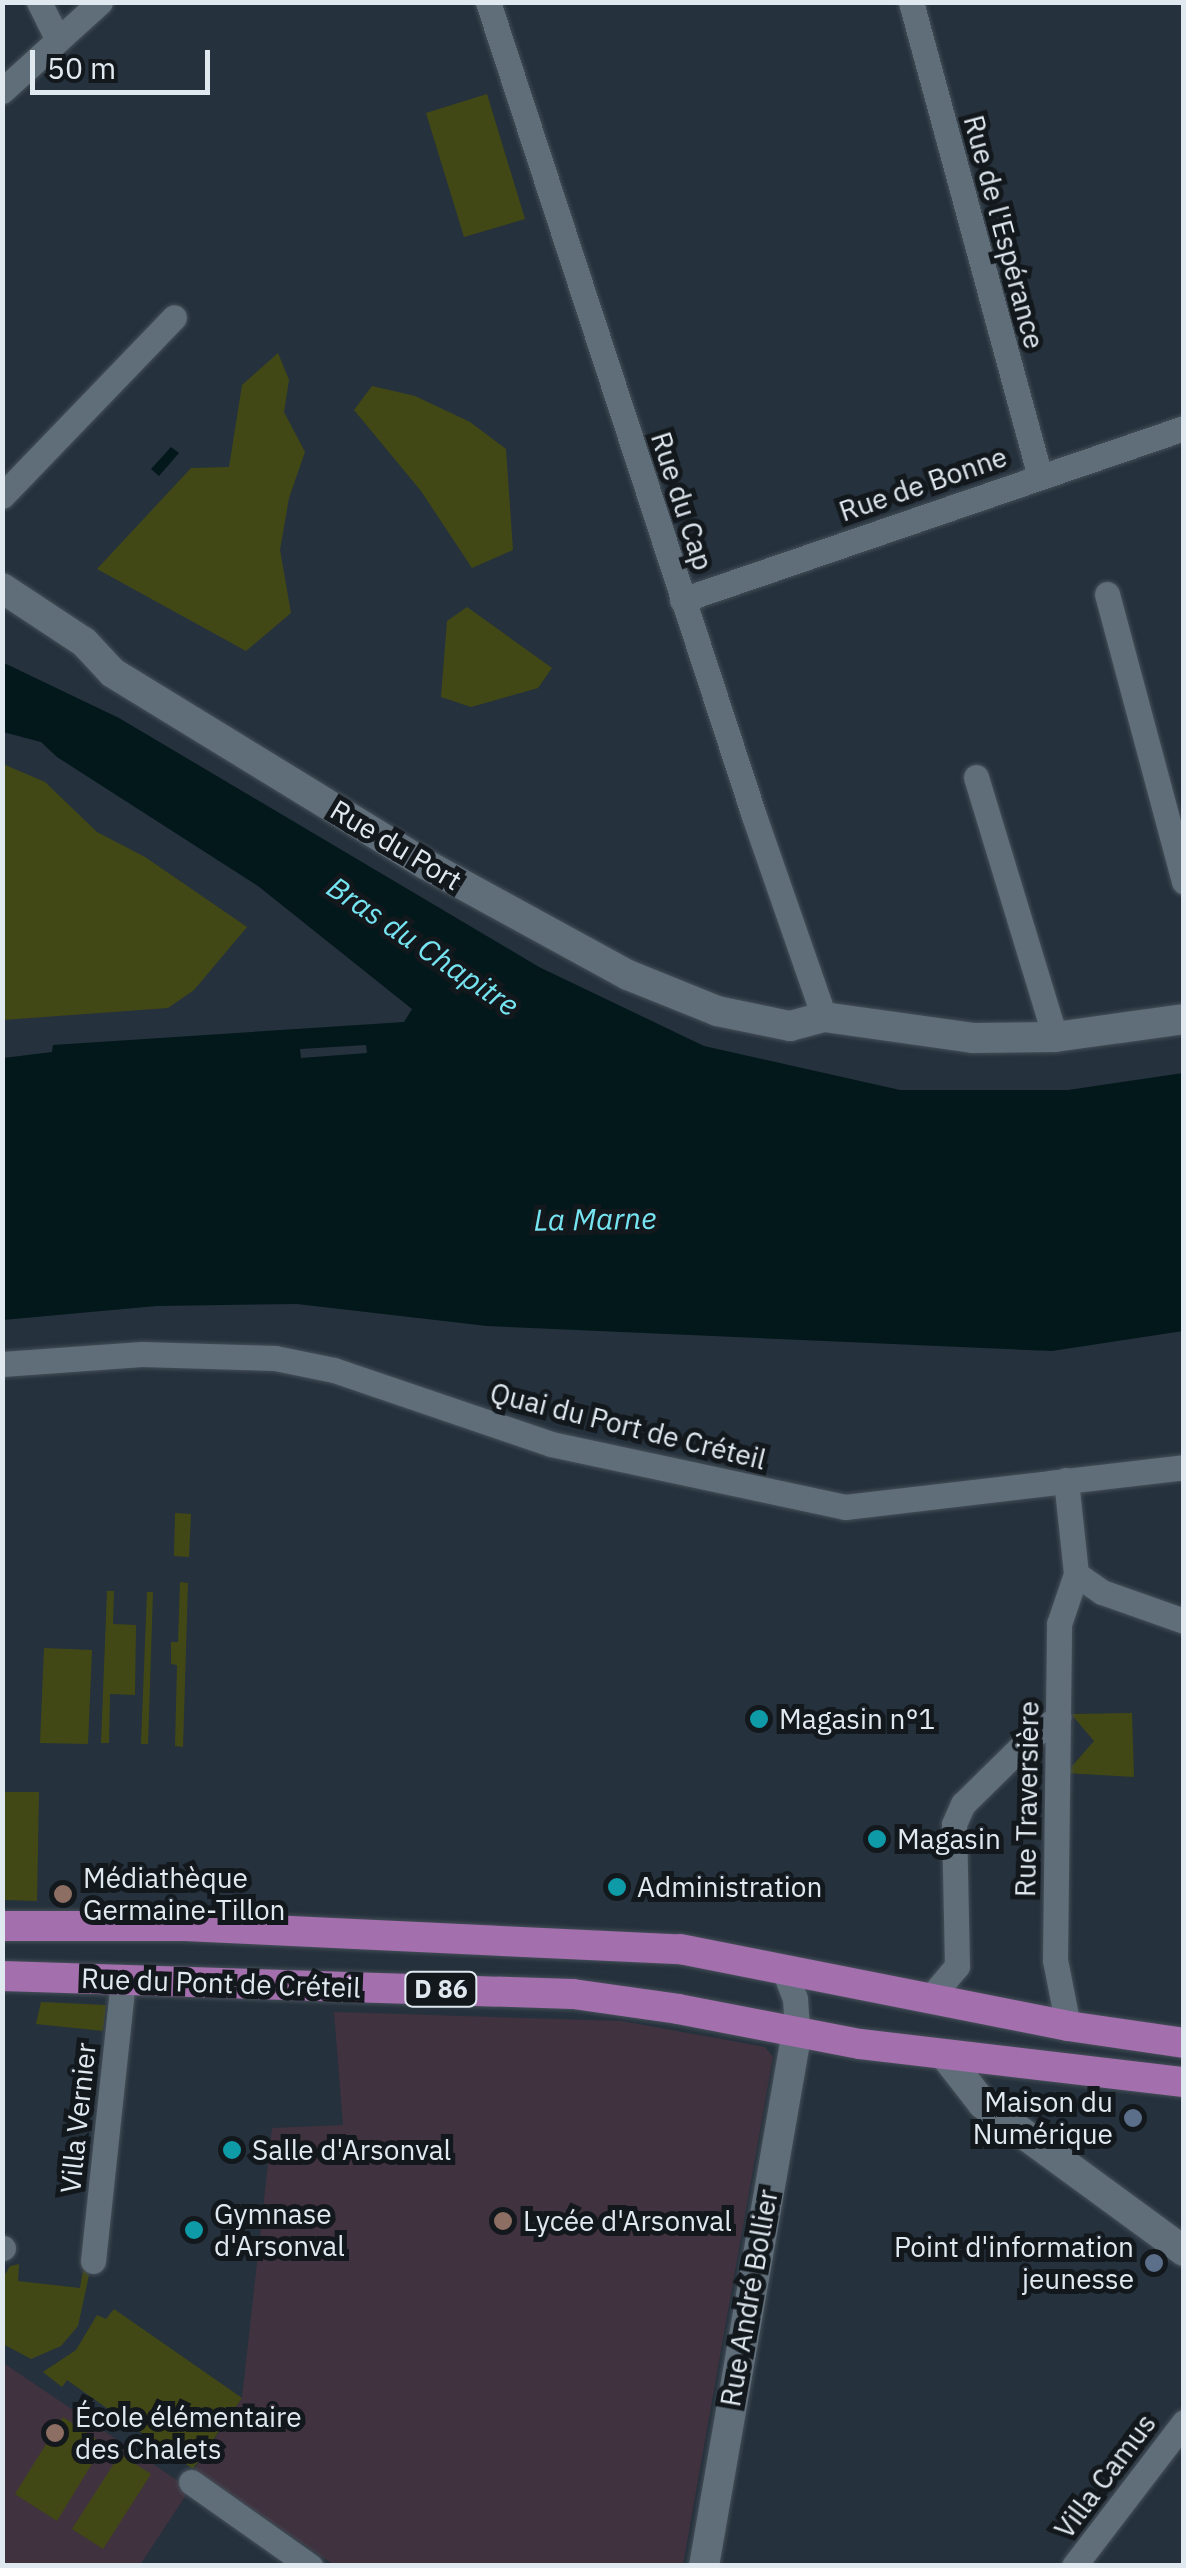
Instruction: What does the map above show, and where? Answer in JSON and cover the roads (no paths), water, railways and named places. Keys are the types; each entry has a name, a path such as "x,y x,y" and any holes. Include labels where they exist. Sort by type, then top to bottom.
{"main road":[{"name":"Rue du Pont de Créteil","path":"2,1926 185,1926 680,1949 1068,2026 1184,2043"},
{"name":"Rue du Pont de Créteil","path":"2,1976 573,1994 944,2054 1184,2082"}],"street":[{"path":"38,2 58,40"},
{"path":"2,91 100,2"},
{"name":"Rue du Cap","path":"488,2 682,600 824,1017"},
{"name":"Rue de l'Espérance","path":"911,2 1040,476"},
{"path":"2,496 174,317"},
{"name":"Rue de Bonne","path":"682,600 1184,428"},
{"name":"Rue du Port","path":"2,588 84,642 113,672 536,927 628,975 717,1010 790,1026 824,1017 973,1038 1054,1037 1184,1019"},
{"path":"1107,594 1184,882"},
{"path":"976,777 1054,1037"},
{"name":"Quai du Port de Créteil","path":"2,1364 142,1354 276,1358 334,1370 550,1444 845,1507 1184,1468"},
{"path":"1066,1480 1076,1574 1102,1592 1184,1620"},
{"name":"Rue Traversière","path":"1068,2026 1055,1960 1059,1624 1076,1574"},
{"path":"930,1998 957,1966 954,1824 963,1804 1031,1737 1059,1717"},
{"path":"784,1970 795,1999 796,2030"},
{"name":"Villa Vernier","path":"93,2261 123,1981"},
{"name":"Rue André Bollier","path":"704,2566 796,2030"},
{"path":"944,2054 983,2104 1184,2251"},
{"name":"Villa Camus","path":"1074,2566 1184,2422"},
{"path":"191,2482 310,2566"}],"water":[{"path":"171,447 179,453 159,476 151,469"},
{"path":"2,662 119,718 539,967 704,1046 900,1090 1068,1090 1183,1073 1183,1331 1052,1351 487,1326 297,1304 156,1306 3,1320 3,1058 52,1052 53,1045 404,1022 412,1009 258,886 57,757 41,742 3,732"}],"place":[{"name":"Magasin n°1","path":"759,1719"},
{"name":"Magasin","path":"877,1839"},
{"name":"Administration","path":"617,1887"},
{"name":"Médiathèque Germaine-Tillon","path":"63,1894"},
{"name":"Maison du Numérique","path":"1133,2118"},
{"name":"Salle d'Arsonval","path":"232,2150"},
{"name":"Lycée d'Arsonval","path":"503,2221"},
{"name":"Gymnase d'Arsonval","path":"194,2230"},
{"name":"Point d'information jeunesse","path":"1154,2263"},
{"name":"École élémentaire des Chalets","path":"55,2433"}],"water label":[{"name":"Bras du Chapitre","path":"423,946"},
{"name":"La Marne","path":"595,1219"}]}
